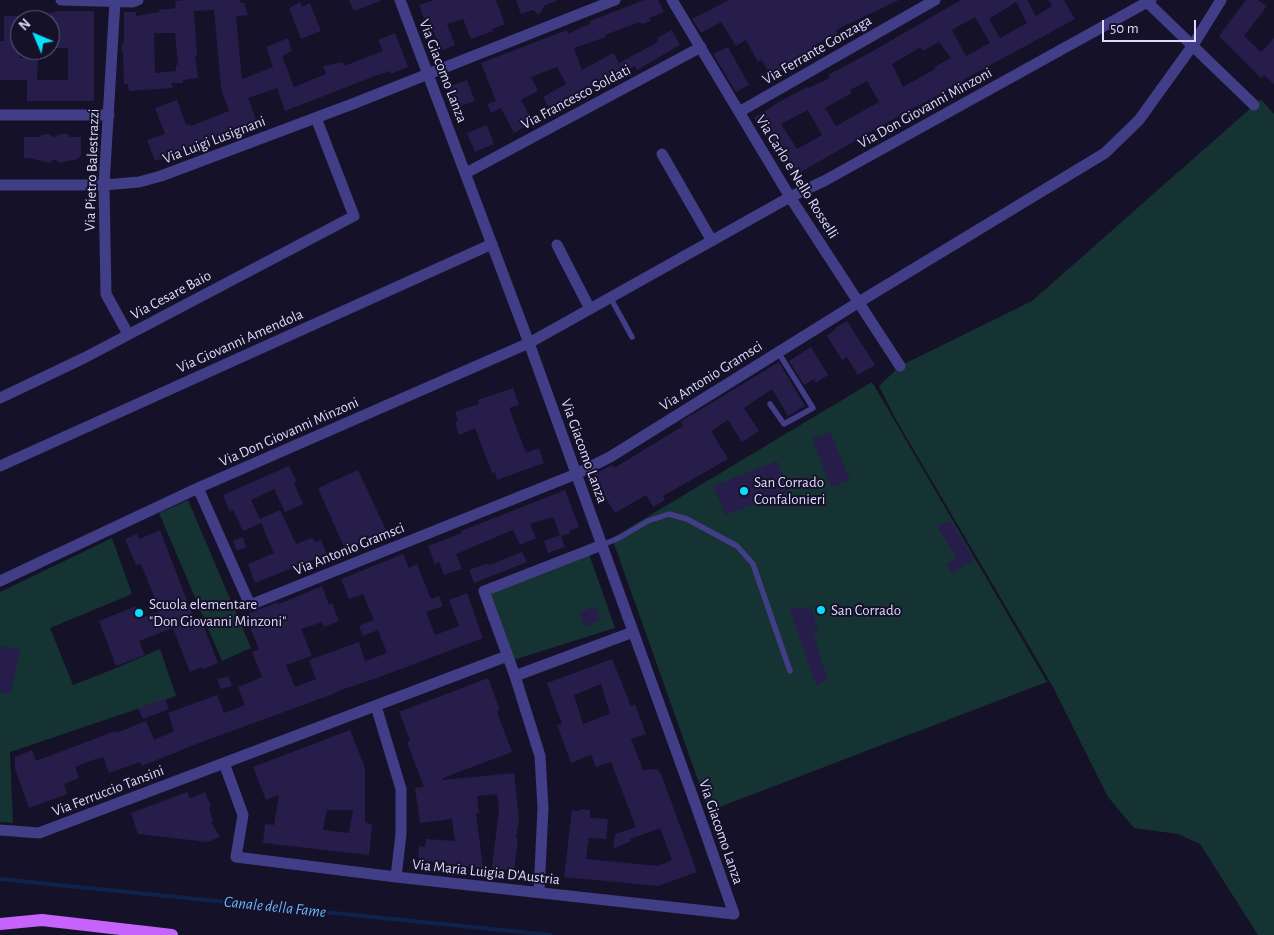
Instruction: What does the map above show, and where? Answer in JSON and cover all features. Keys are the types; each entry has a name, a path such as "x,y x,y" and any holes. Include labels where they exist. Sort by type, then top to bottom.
{"main road":[{"path":"2,924 42,920 172,935"}],"street":[{"path":"62,0 133,2 138,0"},
{"name":"Via Giacomo Lanza","path":"400,0 529,343 734,914"},
{"name":"Via Luigi Lusignani","path":"0,185 104,185 139,182 161,176 316,118 615,0"},
{"name":"Via Carlo e Nello Rosselli","path":"672,0 790,197 900,366"},
{"name":"Via Ferrante Gonzaga","path":"739,112 935,0"},
{"name":"Via Antonio Gramsci","path":"198,488 250,605 576,474 610,456 859,302 1104,154 1139,120 1193,45 1221,0"},
{"name":"Via Pietro Balestrazzi","path":"115,1 104,185 106,294 128,334"},
{"path":"1148,1 1254,104"},
{"name":"Via Don Giovanni Minzoni","path":"0,581 198,488 529,343 790,197 833,176 1148,1"},
{"name":"Via Francesco Soldati","path":"466,174 701,48"},
{"path":"0,115 109,114"},
{"name":"Via Cesare Baio","path":"0,398 84,358 354,216 316,118"},
{"path":"662,154 712,241"},
{"name":"Via Giovanni Amendola","path":"0,466 492,244"},
{"path":"556,245 590,309"},
{"path":"539,892 543,808 540,756 515,676 484,591 602,545"},
{"path":"515,676 633,632"},
{"name":"Via Ferruccio Tansini","path":"0,830 40,832 507,656"},
{"path":"376,706 401,790 401,834 396,877"},
{"name":"Via Maria Luigia D'Austria","path":"224,763 243,815 236,857 396,877 734,914"}],"lane":[{"path":"610,297 632,337"},
{"path":"770,404 784,424 813,408 778,352"},
{"path":"602,545 619,538 648,521 669,514 688,519 737,546 753,564 790,670"}],"green space":[{"path":"1261,99 1274,114 1274,935 1258,935 1200,844 1178,834 1134,828 1108,797 1053,687 895,418 879,386 900,366 1032,301"},
{"name":"San Corrado","path":"872,382 1047,682 709,811 612,538"},
{"path":"188,500 251,648 222,661 159,513"},
{"path":"112,538 132,594 50,628 73,685 160,649 176,696 10,752 13,823 0,822 0,592"},
{"path":"589,554 615,628 513,660 489,593"}],"building":[{"path":"240,0 240,3 244,3 248,15 236,16 242,79 273,67 266,47 288,38 292,51 282,56 294,87 326,74 323,66 343,62 344,66 383,51 378,40 395,33 408,67 391,74 390,71 375,76 285,111 277,88 248,98 257,122 155,161 147,140 165,134 155,108 177,100 186,125 190,124 190,126 229,111 220,86 214,10 194,11 197,56 195,56 198,78 183,80 183,83 171,83 173,88 129,91 128,84 124,84 122,43 124,43 124,12 136,12 136,16 159,12 159,10 176,8 175,1","holes":["154,33 175,33 178,65 176,65 176,71 155,73"]},
{"path":"349,0 380,0 380,1 354,11"},
{"path":"434,0 496,0 505,24 492,29 493,31 471,39 463,19 447,24 455,45 441,51 429,21 426,23 419,5"},
{"path":"516,0 556,1 544,6 539,15 533,10 521,14"},
{"path":"644,0 658,0 664,12 649,18 651,21 642,24 640,22 574,48 582,70 613,53 619,63 658,42 657,38 672,30 680,45 637,70 635,66 596,87 587,94 580,95 560,107 555,104 549,108 543,97 566,84 557,67 531,77 538,91 521,100 533,122 514,133 501,108 491,113 487,104 496,101 481,63 567,30 568,34 591,23 590,21"},
{"path":"729,0 899,0 836,30 838,34 816,44 819,50 771,77 762,60 758,62 746,40 736,46 721,22 701,33 692,19"},
{"path":"961,0 1027,0 1036,16 1052,6 1049,0 1064,0 1075,19 792,177 769,136 766,137 754,118 807,87 830,78 828,75","holes":["1016,2 1027,23 1000,38 989,19","975,17 990,43 966,56 952,30","939,42 951,58 903,87 892,64 921,47 923,51","867,81 879,102 836,126 825,108 852,93 850,90","808,110 822,135 797,149 781,124"]},
{"path":"1246,0 1258,0 1267,6 1244,36 1261,52 1274,38 1274,84 1264,75 1261,78 1219,36"},
{"path":"300,2 302,7 310,3 321,31 301,39 289,8"},
{"path":"60,11 94,11 94,101 27,101 27,80 0,80 0,41 4,41 4,16 10,16 10,60 38,60 37,80 68,80 68,48 60,48"},
{"path":"728,47 749,85 736,92 713,54"},
{"path":"467,80 475,101 455,108 448,87"},
{"path":"487,125 494,144 475,152 467,133"},
{"path":"48,134 54,137 68,134 70,137 81,137 81,155 78,159 59,163 55,159 49,163 24,158 24,137 38,137"},
{"path":"847,321 875,365 858,375 847,357 842,360 827,336 835,328"},
{"path":"811,347 828,375 816,383 814,379 804,385 789,361"},
{"path":"779,362 805,406 788,416 772,389 744,408 759,431 742,442 728,420 711,431 728,459 663,496 665,500 653,507 646,495 615,513 593,475 612,465 614,468 683,426 680,422"},
{"path":"513,388 519,405 509,408 526,453 539,448 544,463 497,480 495,472 492,473 475,428 459,435 455,422 458,421 455,412 479,404 478,400"},
{"path":"830,432 850,480 831,487 812,439"},
{"name":"San Corrado Confalonieri","path":"777,461 789,491 725,515 713,486"},
{"path":"289,466 297,482 294,483 303,504 285,512 274,489 251,500 260,519 280,510 296,544 312,538 315,542 321,540 327,554 255,583 248,564 274,553 261,523 243,531 233,510 230,512 223,495"},
{"path":"358,470 386,530 345,549 318,488"},
{"path":"565,490 579,527 561,536 565,547 548,553 544,541 560,535 553,517 530,524 536,538 520,545 513,530 456,554 462,569 444,575 439,562 435,564 428,546"},
{"path":"950,520 974,560 952,573 946,564 957,558 937,527"},
{"path":"160,530 194,619 200,617 218,663 203,669 202,667 190,672 173,628 139,641 145,655 116,666 99,621 136,606 141,618 160,611 141,564 136,565 125,539 137,534 139,539"},
{"path":"243,537 246,547 237,551 233,541"},
{"path":"522,552 527,562 474,583 469,570 488,563 489,565"},
{"path":"403,554 409,568 417,564 431,599 439,596 443,606 426,612 435,635 459,626 449,600 467,593 483,638 199,743 142,766 140,762 109,773 103,757 93,760 75,767 79,778 64,784 67,794 29,808 15,769 15,757 32,750 36,761 146,721 154,740 174,731 168,713 217,695 224,713 245,705 238,687 262,677 252,652 259,649 245,615 278,602 279,604 322,586 329,605 332,603 339,621 324,627 322,622 301,629 312,656 286,665 295,687 316,679 309,660 359,642 365,661 387,653 378,630 363,636 359,626 374,620 363,594 349,599 341,579"},
{"path":"595,606 601,620 585,627 579,613"},
{"path":"801,606 802,609 810,606 819,630 813,633 828,680 816,685 790,610"},
{"path":"0,646 20,649 11,694 0,692"},
{"path":"612,659 631,706 635,704 646,734 631,739 643,770 657,769 661,774 697,872 658,886 564,877 572,810 590,810 590,818 608,819 606,839 589,838 586,859 658,866 672,860 660,828 630,839 631,841 613,849 615,834 636,827 611,762 596,767 591,755 571,763 557,725 562,724 547,683","holes":["601,684 610,714 583,724 574,695"]},
{"path":"228,676 232,686 221,689 217,679"},
{"path":"488,678 500,710 497,712 512,752 443,778 443,780 514,773 519,819 514,871 492,868 499,809 497,794 477,796 479,813 476,813 483,868 418,860 419,846 425,847 426,839 455,841 452,819 420,823 415,788 424,787 407,742 410,740 399,712"},
{"path":"165,699 169,709 143,719 138,708"},
{"path":"350,730 365,768 365,823 372,824 369,855 263,843 265,824 274,825 279,795 266,800 253,767","holes":["327,810 353,810 349,833 323,830"]},
{"path":"187,792 190,798 205,792 211,806 209,808 213,821 211,822 220,837 207,842 138,834 131,813"}],"waterway":[{"name":"Canale della Fame","path":"0,879 550,935"}],"place":[{"name":"San Corrado Confalonieri","path":"744,491"},
{"name":"San Corrado","path":"821,610"},
{"name":"Scuola elementare \"Don Giovanni Minzoni\"","path":"139,613"}]}
